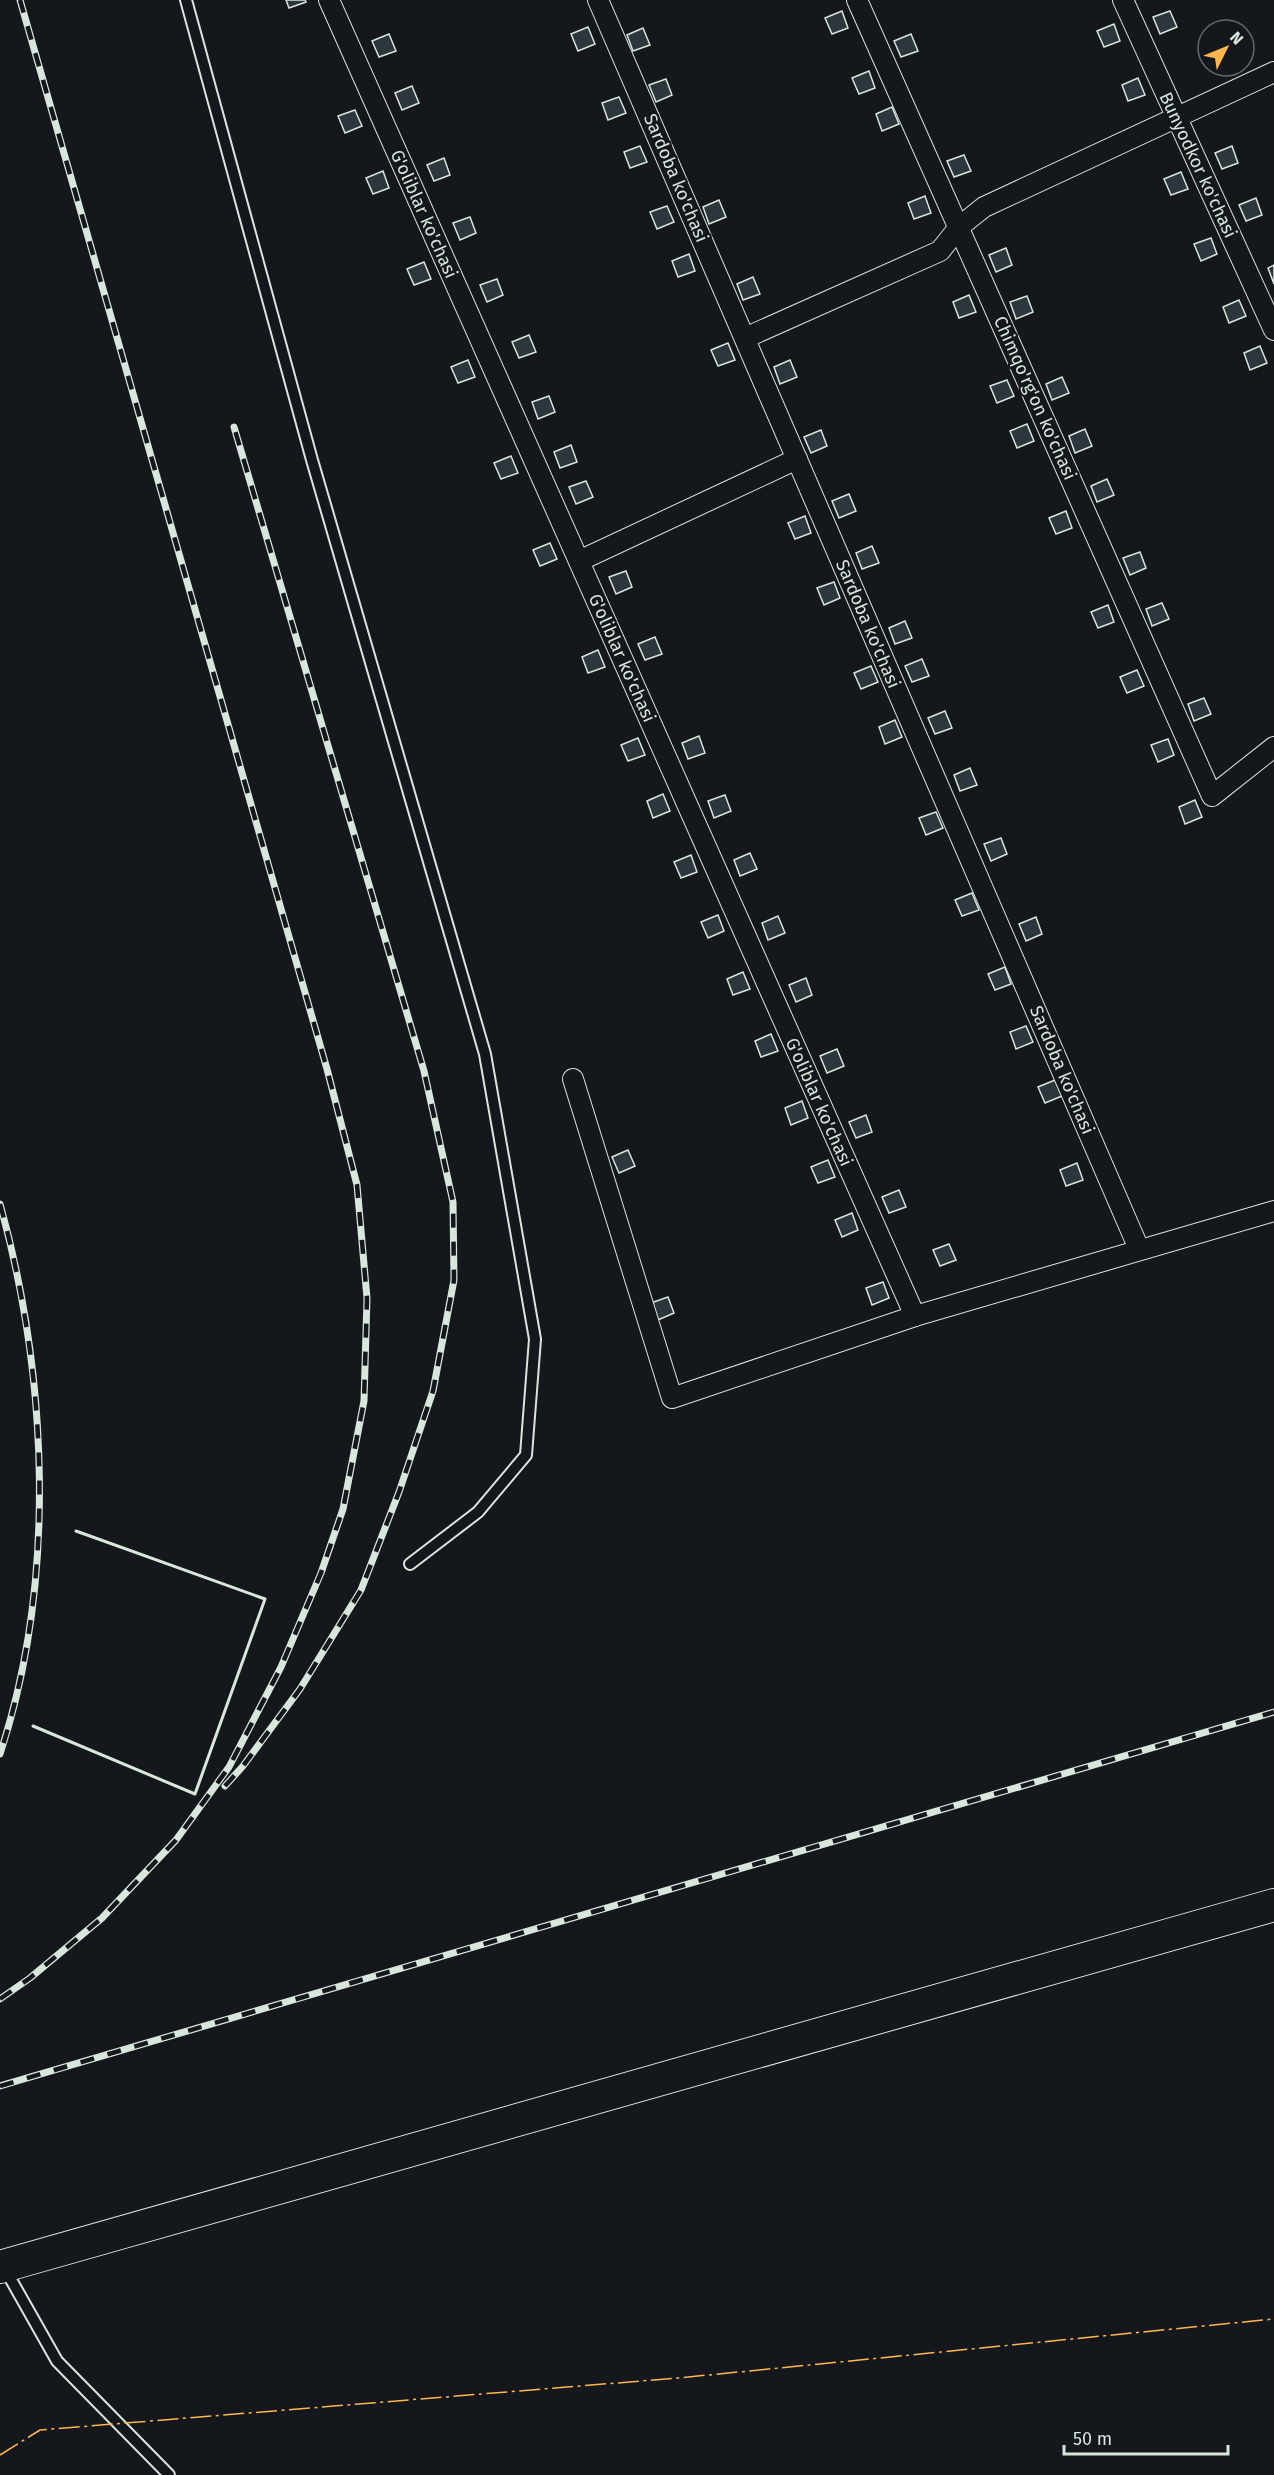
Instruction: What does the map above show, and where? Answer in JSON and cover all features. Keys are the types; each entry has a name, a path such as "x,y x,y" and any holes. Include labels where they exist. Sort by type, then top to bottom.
{"main road":[{"path":"2,2266 1274,1905"}],"street":[{"name":"G'oliblar ko'chasi","path":"329,0 915,1316"},
{"name":"Sardoba ko'chasi","path":"598,0 1139,1249"},
{"name":"Chimqo'rg'on ko'chasi","path":"858,0 1212,796 1274,747"},
{"name":"Bunyodkor ko'chasi","path":"1123,0 1274,330"},
{"path":"745,338 940,251 959,227 984,207 1274,72"},
{"path":"579,561 797,459"},
{"path":"573,1078 672,1398 915,1316 1274,1211"}],"lane":[{"path":"186,0 312,460 485,1054 535,1339 526,1455 478,1512 410,1564"},
{"path":"2,2266 57,2361 169,2475"}],"building":[{"path":"286,0 305,0 306,2 289,8"},
{"path":"842,11 848,28 832,34 825,18"},
{"path":"1170,11 1177,27 1160,34 1153,17"},
{"path":"1114,24 1120,41 1104,47 1097,31"},
{"path":"588,27 595,44 578,51 571,34"},
{"path":"643,28 650,45 633,51 627,35"},
{"path":"389,34 396,51 379,57 372,41"},
{"path":"911,34 918,51 901,57 894,41"},
{"path":"869,71 875,88 859,94 852,78"},
{"path":"1138,78 1145,95 1128,101 1122,85"},
{"path":"666,79 672,95 656,102 649,85"},
{"path":"412,86 419,103 402,110 395,93"},
{"path":"619,97 626,113 608,120 602,103"},
{"path":"892,107 899,124 882,131 876,114"},
{"path":"355,110 362,126 345,133 338,116"},
{"path":"640,146 647,162 630,168 624,152"},
{"path":"1232,146 1238,163 1222,169 1215,153"},
{"path":"964,155 971,171 954,177 947,161"},
{"path":"444,158 450,175 434,181 427,165"},
{"path":"383,171 389,188 373,194 366,178"},
{"path":"1181,172 1188,189 1171,195 1164,179"},
{"path":"925,196 931,213 914,219 908,203"},
{"path":"1256,198 1262,215 1246,221 1239,205"},
{"path":"719,200 726,217 709,224 703,207"},
{"path":"667,206 674,222 657,229 650,212"},
{"path":"470,217 476,233 460,240 453,223"},
{"path":"1211,238 1217,254 1201,261 1194,244"},
{"path":"1006,248 1012,265 996,272 989,255"},
{"path":"689,254 695,271 678,277 672,261"},
{"path":"424,262 431,279 414,285 407,269"},
{"path":"1274,265 1274,284 1268,268"},
{"path":"753,277 760,294 743,300 737,284"},
{"path":"497,279 503,295 487,302 480,285"},
{"path":"969,295 976,312 959,318 953,302"},
{"path":"1027,296 1033,312 1016,319 1010,302"},
{"path":"1239,300 1246,316 1229,323 1223,307"},
{"path":"529,335 536,352 519,358 512,342"},
{"path":"728,343 735,360 718,366 711,350"},
{"path":"1260,346 1267,363 1250,370 1244,353"},
{"path":"468,360 475,377 458,383 451,367"},
{"path":"790,360 797,377 780,384 774,367"},
{"path":"1062,377 1069,393 1052,400 1046,384"},
{"path":"1007,380 1014,396 997,403 990,386"},
{"path":"549,396 555,412 538,419 532,402"},
{"path":"1027,424 1034,441 1017,448 1010,431"},
{"path":"1085,429 1092,446 1075,453 1069,436"},
{"path":"821,430 827,446 811,453 804,437"},
{"path":"571,445 577,462 560,468 554,452"},
{"path":"511,456 518,473 501,479 494,463"},
{"path":"1107,479 1114,495 1097,502 1091,486"},
{"path":"586,481 593,497 576,504 569,487"},
{"path":"849,494 856,511 839,518 832,501"},
{"path":"1066,511 1072,528 1056,534 1049,518"},
{"path":"805,516 811,533 795,539 788,523"},
{"path":"550,543 557,559 540,566 533,550"},
{"path":"872,546 879,563 862,569 856,553"},
{"path":"1140,552 1146,568 1130,575 1123,558"},
{"path":"626,571 632,587 616,594 609,577"},
{"path":"834,582 840,598 824,605 817,588"},
{"path":"1162,603 1169,619 1152,626 1146,609"},
{"path":"1108,605 1114,622 1098,628 1091,612"},
{"path":"905,621 912,638 895,644 889,628"},
{"path":"655,637 662,654 645,660 638,644"},
{"path":"598,650 605,667 588,673 582,657"},
{"path":"922,659 929,676 912,682 905,666"},
{"path":"871,666 878,682 861,689 854,673"},
{"path":"1137,670 1144,686 1127,693 1120,677"},
{"path":"1204,698 1211,714 1194,721 1188,704"},
{"path":"945,711 952,728 935,734 928,718"},
{"path":"895,720 902,737 885,744 879,727"},
{"path":"699,736 705,753 688,759 682,743"},
{"path":"638,738 645,755 628,761 621,745"},
{"path":"1168,739 1174,755 1158,762 1151,745"},
{"path":"970,768 977,785 960,791 954,775"},
{"path":"663,794 670,811 653,818 647,801"},
{"path":"725,795 731,811 714,818 708,801"},
{"path":"1195,800 1202,817 1185,824 1179,807"},
{"path":"936,812 943,828 926,835 919,818"},
{"path":"1001,838 1007,854 991,861 984,844"},
{"path":"750,853 757,869 740,876 734,860"},
{"path":"691,855 697,872 681,878 674,862"},
{"path":"972,893 979,910 962,916 955,900"},
{"path":"718,915 724,931 708,938 701,922"},
{"path":"778,916 785,933 768,940 762,923"},
{"path":"1036,917 1042,934 1026,941 1019,924"},
{"path":"1005,967 1011,984 995,990 988,974"},
{"path":"743,972 750,989 733,995 727,979"},
{"path":"806,978 812,995 796,1002 789,985"},
{"path":"1026,1026 1033,1042 1016,1049 1010,1032"},
{"path":"771,1034 778,1051 761,1057 755,1041"},
{"path":"837,1049 844,1066 827,1073 820,1056"},
{"path":"1055,1080 1062,1096 1045,1103 1038,1087"},
{"path":"802,1101 808,1118 791,1125 785,1108"},
{"path":"866,1115 872,1132 856,1138 849,1122"},
{"path":"628,1150 635,1166 619,1173 612,1157"},
{"path":"828,1160 835,1177 818,1183 811,1167"},
{"path":"1077,1163 1083,1180 1066,1186 1060,1170"},
{"path":"899,1190 906,1207 889,1213 882,1197"},
{"path":"852,1213 858,1230 842,1237 835,1220"},
{"path":"949,1244 956,1260 940,1266 933,1250"},
{"path":"883,1282 889,1298 872,1305 866,1288"},
{"path":"668,1297 674,1313 658,1320 651,1303"}],"railway":[{"path":"0,1999 30,1978 102,1918 176,1840 229,1767 281,1667 321,1573 343,1509 364,1401 367,1298 357,1185 327,1069 20,0"},
{"path":"225,1786 243,1766 300,1689 361,1590 399,1492 433,1391 454,1280 453,1202 424,1071 234,427"},
{"path":"0,1204 16,1270 28,1339 36,1408 39,1479 38,1550 31,1619 18,1688 0,1754"},
{"path":"0,2086 1274,1712"}],"wall":[{"path":"33,1726 195,1794 265,1599 76,1531"}],"power":[{"path":"0,2455 40,2430 678,2378 1274,2319"}]}
